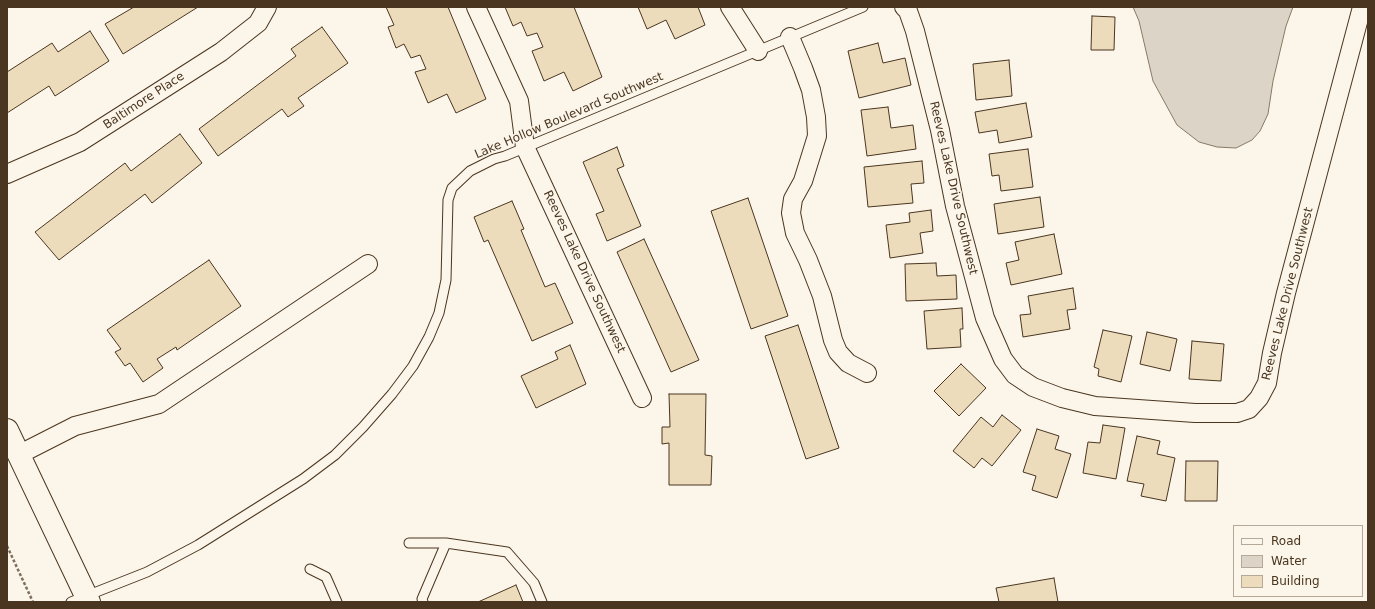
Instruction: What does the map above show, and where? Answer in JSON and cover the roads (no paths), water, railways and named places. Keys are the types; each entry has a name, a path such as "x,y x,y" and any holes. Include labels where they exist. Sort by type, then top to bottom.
{"main road":[{"path":"7,430 82,600"}],"street":[{"name":"Baltimore Place","path":"7,174 80,142 221,52 258,23 267,7"},
{"name":"Reeves Lake Drive Southwest","path":"476,7 519,101 525,147 642,398"},
{"path":"730,7 758,51"},
{"name":"Reeves Lake Drive Southwest","path":"904,7 908,11 915,31 940,130 955,206 983,310 996,346 1003,359 1015,375 1032,387 1062,398 1095,406 1195,413 1237,413 1249,409 1259,398 1267,382 1286,293 1362,7"},
{"path":"790,37 811,90 816,117 817,136 803,181 793,199 791,213 794,233 808,260 822,296 833,340 838,352 848,363 867,374"},
{"path":"18,455 75,426 159,404 368,264"}],"lane":[{"name":"Lake Hollow Boulevard Southwest","path":"82,600 147,572 198,545 246,516 304,479 335,455 364,428 413,366 438,313 446,280 448,200 452,188 470,171 494,159 505,156 863,7"},
{"path":"409,543 446,543 507,552 534,584 542,602"},
{"path":"423,602 422,599 446,543"},
{"path":"310,569 326,577 337,602"}],"water":[{"path":"1133,7 1293,7 1286,26 1273,81 1268,114 1260,131 1252,140 1236,148 1217,147 1199,142 1177,125 1153,81 1139,21"}]}
